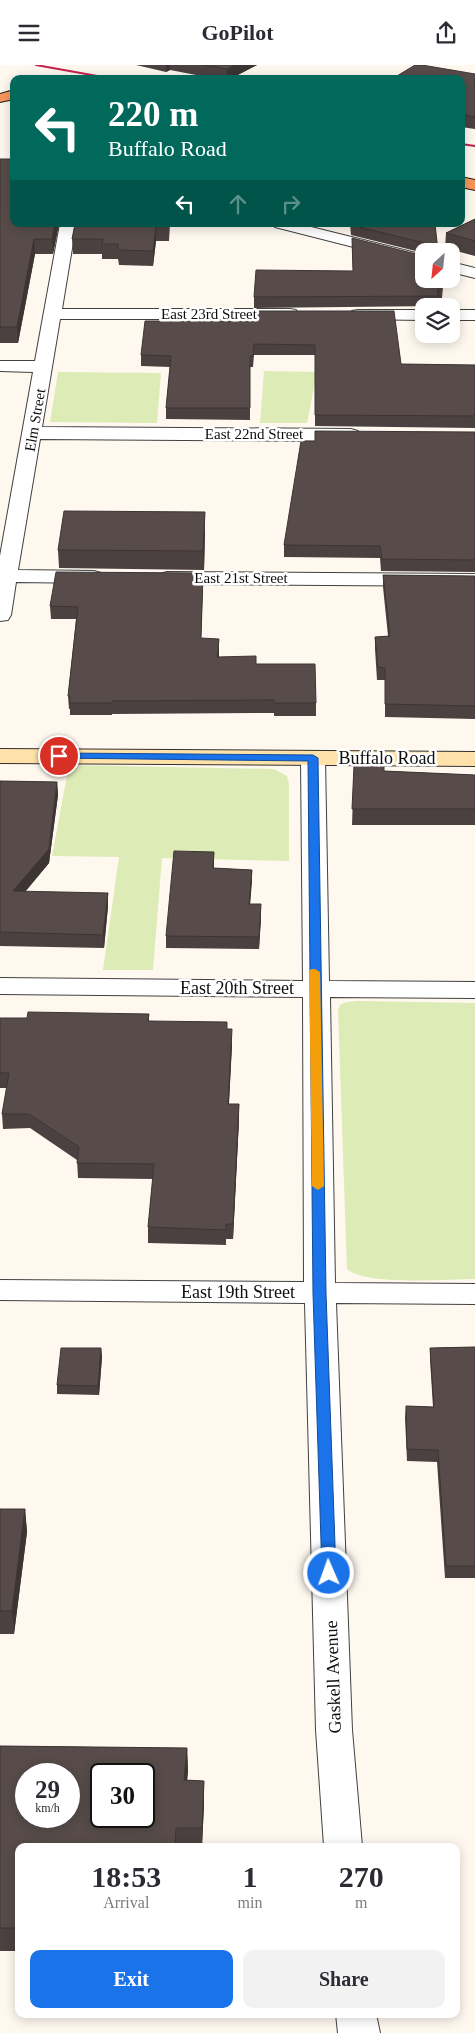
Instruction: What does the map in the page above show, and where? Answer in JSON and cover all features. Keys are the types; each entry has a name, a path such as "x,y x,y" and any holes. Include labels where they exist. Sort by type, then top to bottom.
{"highway":[{"path":"465,173 475,185"}],"main road":[{"name":"Buffalo Road","path":"0,756 475,759"}],"street":[{"name":"Elm Street","path":"0,615 54,314 68,227"},
{"path":"293,227 415,258"},
{"path":"460,269 475,273"},
{"name":"East 23rd Street","path":"54,314 306,315"},
{"path":"345,315 415,315"},
{"path":"460,315 475,315"},
{"path":"0,366 44,367"},
{"name":"East 22nd Street","path":"32,433 367,435"},
{"path":"6,577 110,577"},
{"name":"East 21st Street","path":"150,577 475,580"},
{"name":"Gaskell Avenue","path":"313,758 320,1293 334,1731 343,1843"},
{"name":"East 20th Street","path":"0,986 475,990"},
{"name":"East 19th Street","path":"0,1290 475,1294"},
{"path":"357,2018 359,2033"}],"green space":[{"path":"264,371 317,372 307,423 260,423"},
{"path":"58,372 161,373 157,423 50,422"},
{"path":"69,765 274,769 287,776 289,784 289,861 162,858 153,970 103,970 119,857 52,856"},
{"path":"346,1002 475,1003 475,1279 388,1280 371,1278 347,1269 338,1010 340,1005"}],"building":[{"path":"204,65 235,65 227,69"},
{"path":"415,65 475,74 475,117 465,115 465,75 399,75"},
{"path":"0,159 10,159 10,227 54,227 52,239 34,239 17,327 0,327"},
{"path":"475,219 475,241 446,233 458,227 465,227 465,224"},
{"path":"74,227 156,227 153,251 118,250 118,244 102,244 103,239 72,239"},
{"path":"359,227 435,227 437,243 425,243"},
{"path":"352,238 415,254 415,288 438,288 438,296 254,297 256,270 353,271"},
{"path":"252,311 394,311 401,364 475,365 475,416 315,415 315,345 254,344 253,356 250,356 250,408 166,408 171,356 141,355 145,321 251,321"},
{"path":"315,431 475,432 475,560 382,559 380,546 284,545 301,441 315,441"},
{"path":"64,511 205,512 203,551 58,550"},
{"path":"56,572 203,573 201,638 219,639 217,657 256,656 256,664 315,664 316,703 274,703 274,700 70,703 70,696 68,696 78,607 50,606"},
{"path":"383,575 475,576 475,706 385,704 385,668 378,667 375,637 390,636"},
{"path":"354,766 384,766 384,771 475,775 475,809 352,809"},
{"path":"0,781 57,782 49,849 13,891 108,893 103,935 0,932"},
{"path":"174,851 214,852 213,868 252,870 249,904 261,904 259,937 166,936"},
{"path":"28,1012 149,1014 148,1021 227,1022 227,1029 232,1029 228,1104 239,1104 233,1224 226,1224 226,1230 148,1227 154,1164 77,1163 79,1147 29,1114 2,1114 9,1073 0,1073 0,1018 27,1018"},
{"path":"475,1347 475,1566 446,1566 438,1450 407,1449 406,1406 434,1407 430,1348"},
{"path":"61,1348 101,1348 98,1386 57,1385"},
{"path":"0,1509 25,1509 12,1611 0,1611"},
{"path":"0,1746 187,1748 184,1780 204,1781 202,1828 176,1828 175,1843 15,1843 15,1928 0,1928"}],"railway":[{"path":"36,65 92,75"},
{"path":"465,145 475,146"}],"slow traffic":[{"path":"315,972 318,1186"}],"route":[{"path":"59,756 313,758 320,1293 329,1573"}]}
